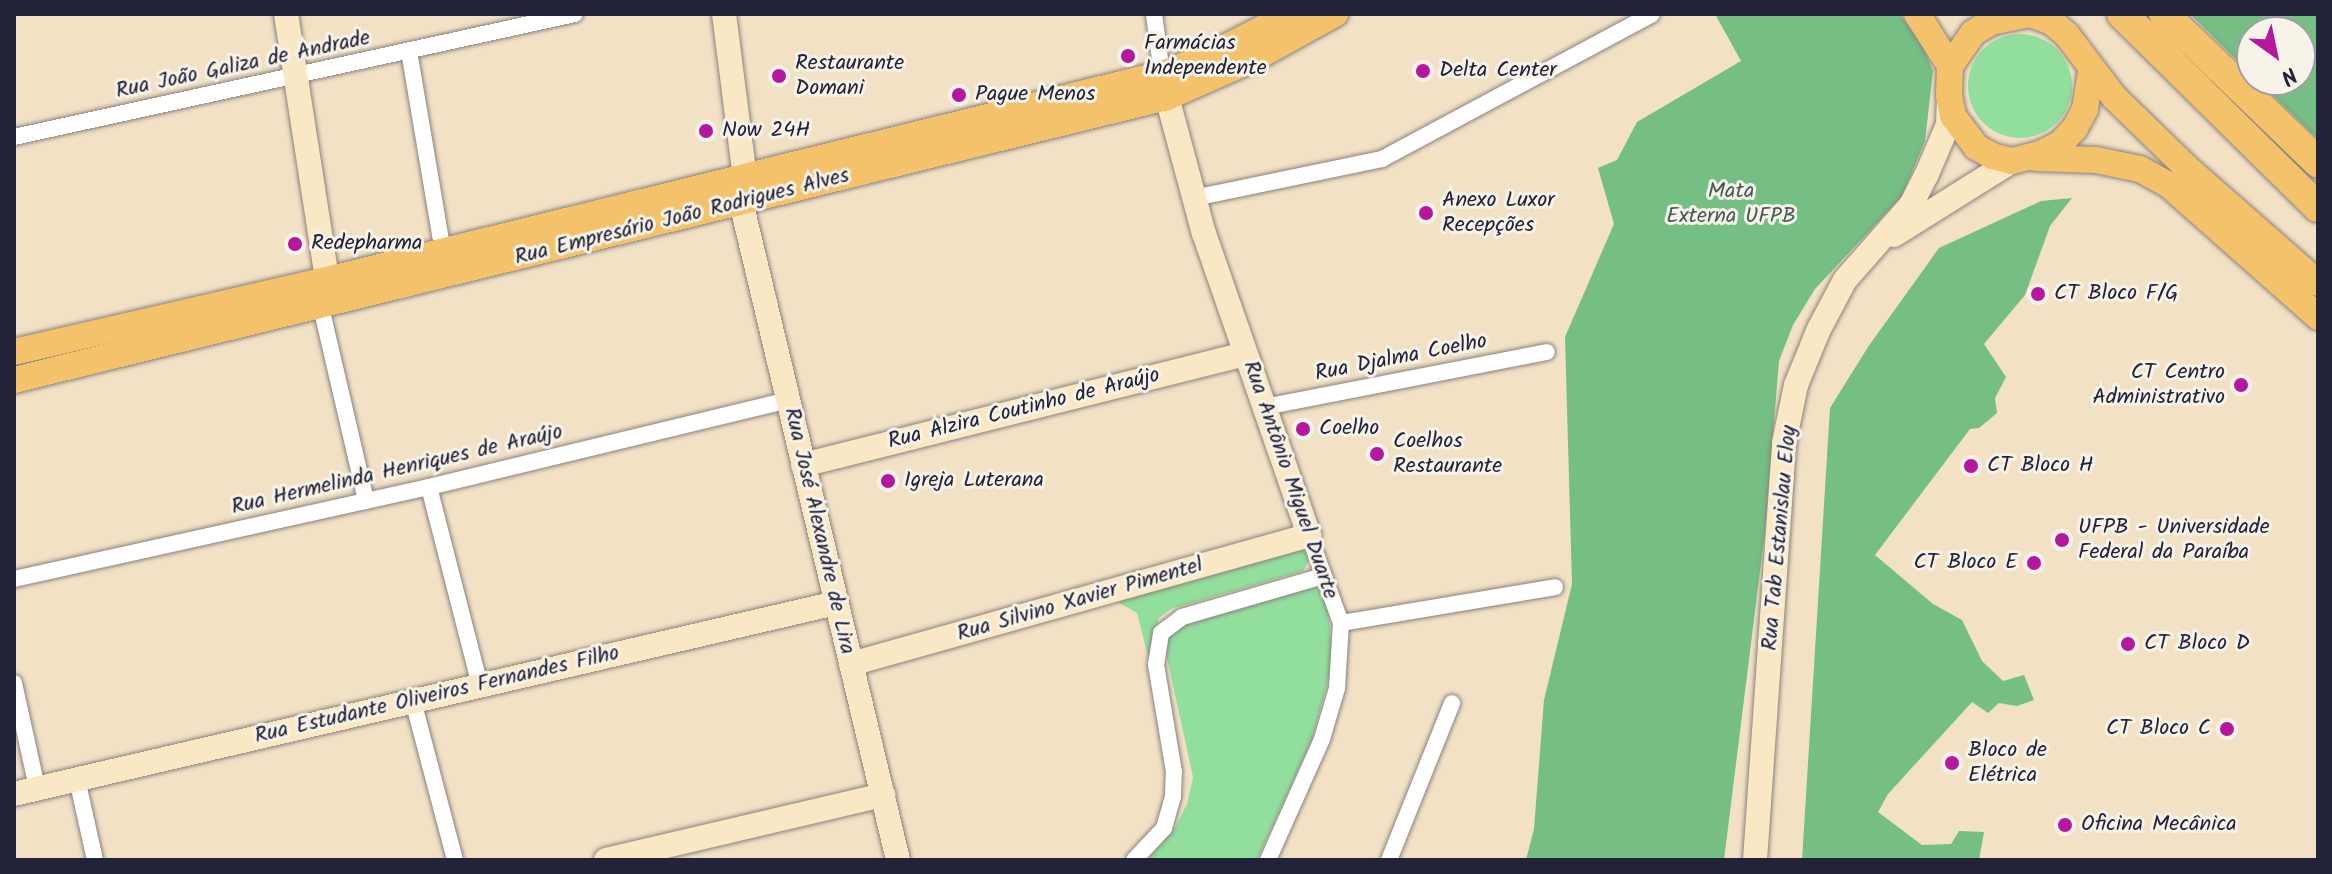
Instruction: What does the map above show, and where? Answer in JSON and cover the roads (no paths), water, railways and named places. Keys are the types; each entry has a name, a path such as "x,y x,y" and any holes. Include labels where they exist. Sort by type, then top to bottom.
{"highway":[{"path":"2122,14 2318,207"},
{"path":"2164,14 2318,162"}],"main road":[{"name":"Rua Empresário João Rodrigues Alves","path":"1165,86 1207,57 1291,14"},
{"name":"Rua Empresário João Rodrigues Alves","path":"14,380 321,307 743,190 1165,86 1253,59 1335,14"},
{"path":"1917,14 1950,66"},
{"path":"2318,283 2187,168 2091,70 2067,35 2052,22 2029,14 1991,22 1973,33 1950,66 1949,95 1953,116 1962,133 1992,156 2096,160 2140,169 2169,185 2318,317"},
{"path":"2020,159 2060,144 2075,128 2085,109 2091,70"},
{"name":"Rua Empresário João Rodrigues Alves","path":"14,352 443,251 743,190"}],"street":[{"path":"286,14 327,280"},
{"name":"Rua João Galiza de Andrade","path":"14,137 575,14"},
{"name":"Rua José Alexandre de Lira","path":"724,14 743,190 803,465 898,860"},
{"name":"Rua Antônio Miguel Duarte","path":"1154,14 1165,86 1194,198 1245,354 1341,623 1337,688 1322,739 1268,860"},
{"path":"1194,198 1382,159 1652,14"},
{"path":"409,51 443,251"},
{"name":"Rua Tab Estanislau Eloy","path":"1755,860 1784,443 1796,385 1819,329 1845,280 1882,242 1911,205 1948,125 1949,95"},
{"name":"Rua Tab Estanislau Eloy","path":"1882,242 2020,159"},
{"path":"321,307 366,501"},
{"name":"Rua Djalma Coelho","path":"1264,407 1547,352"},
{"name":"Rua Alzira Coutinho de Araújo","path":"803,465 1245,354"},
{"name":"Rua Hermelinda Henriques de Araújo","path":"14,579 429,487 788,400"},
{"path":"429,487 480,685"},
{"name":"Rua Silvino Xavier Pimentel","path":"851,664 1309,535"},
{"path":"1134,860 1164,828 1173,796 1174,772 1156,665 1161,633 1182,617 1323,576"},
{"path":"1341,623 1555,587"},
{"name":"Rua Estudante Oliveiros Fernandes Filho","path":"26,791 836,603"},
{"path":"14,683 26,791"},
{"path":"413,701 455,860"},
{"path":"1389,860 1452,703"},
{"path":"77,779 95,860"},
{"path":"606,860 883,795"}],"place":[{"name":"Farmácias Independente","path":"1128,56"},
{"name":"Delta Center","path":"1423,71"},
{"name":"Restaurante Domani","path":"779,76"},
{"name":"Pague Menos","path":"959,95"},
{"name":"Now 24H","path":"706,131"},
{"name":"Anexo Luxor Recepções","path":"1426,213"},
{"name":"Redepharma","path":"295,244"},
{"name":"CT Bloco F/G","path":"2038,294"},
{"name":"CT Centro Administrativo","path":"2241,385"},
{"name":"Coelho","path":"1303,429"},
{"name":"Coelhos Restaurante","path":"1377,454"},
{"name":"CT Bloco H","path":"1971,466"},
{"name":"Igreja Luterana","path":"888,481"},
{"name":"UFPB - Universidade Federal da Paraíba","path":"2062,540"},
{"name":"CT Bloco E","path":"2034,563"},
{"name":"CT Bloco D","path":"2128,644"},
{"name":"CT Bloco C","path":"2227,729"},
{"name":"Bloco de Elétrica","path":"1952,763"},
{"name":"Oficina Mecânica","path":"2065,825"}],"park label":[{"name":"Mata Externa UFPB","path":"1731,204"}]}
